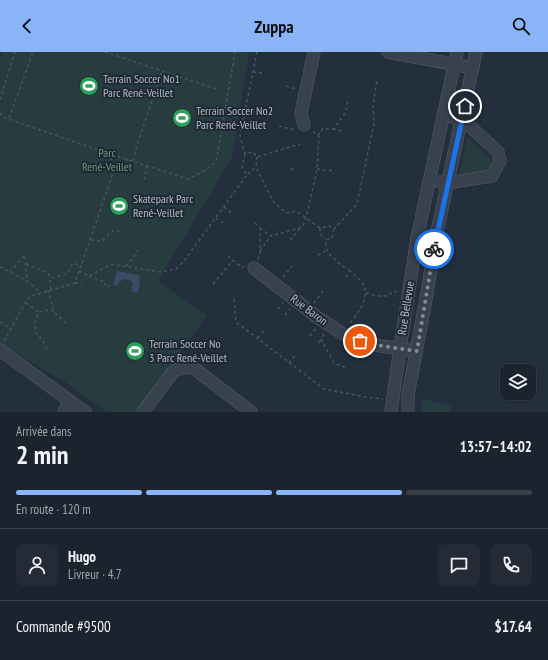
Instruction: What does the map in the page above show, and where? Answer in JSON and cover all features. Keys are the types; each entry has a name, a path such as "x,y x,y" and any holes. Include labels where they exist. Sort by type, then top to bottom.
{"street":[{"path":"300,128 301,113 314,52"},
{"path":"388,52 455,58 473,68"},
{"name":"Rue Bellevue","path":"408,412 408,396 435,241 476,52"},
{"name":"Rue Bellevue","path":"391,412 417,238 455,58"},
{"path":"429,181 447,183 492,176 500,161 498,152 462,119 443,115"},
{"path":"417,238 435,241"},
{"name":"Rue Baron","path":"254,268 308,310 343,334 368,344 417,351"},
{"path":"1,346 86,412"},
{"path":"143,412 174,372 178,369 186,367 195,369 251,412"},
{"path":"64,412 70,401"}],"path":[{"path":"0,100 15,52"},
{"path":"9,119 33,52"},
{"path":"105,52 219,90"},
{"path":"0,113 9,119 188,179 204,171 216,162 235,52"},
{"path":"247,175 242,168 245,154 240,136 257,52"},
{"path":"133,161 162,71"},
{"path":"253,72 264,73"},
{"path":"326,240 332,238 334,229 357,204 374,124 373,105 377,80"},
{"path":"333,129 346,112 348,100"},
{"path":"246,110 255,112"},
{"path":"279,126 300,128 318,136"},
{"path":"292,240 291,239 300,228 303,227 306,218 317,169 318,136 322,129 343,131"},
{"path":"256,157 300,144"},
{"path":"245,154 253,152 256,157 256,167 273,201 286,213 296,211 320,228 330,226 334,229"},
{"path":"75,283 113,173 110,154"},
{"path":"113,173 128,159"},
{"path":"144,180 147,166"},
{"path":"89,276 111,264 161,272 176,269 184,261 247,175 256,167"},
{"path":"291,169 295,170"},
{"path":"317,169 335,171"},
{"path":"224,207 232,213"},
{"path":"216,218 223,224"},
{"path":"255,223 271,236"},
{"path":"260,228 260,251"},
{"path":"228,256 240,266 254,268 260,251 271,236 300,228"},
{"path":"320,228 320,234 326,240"},
{"path":"91,240 102,241 114,230 123,232"},
{"path":"326,240 325,246 330,256 363,284 366,293 360,308 343,334"},
{"path":"127,267 128,262 133,258 137,250"},
{"path":"318,255 327,250"},
{"path":"10,272 25,255 28,281"},
{"path":"214,284 232,260"},
{"path":"50,279 68,273 73,263 81,266"},
{"path":"26,264 48,273 50,279 49,290 54,312"},
{"path":"277,285 292,266"},
{"path":"0,267 28,281 40,292"},
{"path":"79,271 105,282 106,287 113,285"},
{"path":"346,277 350,272"},
{"path":"1,346 30,296 75,283 82,283"},
{"path":"308,310 323,291"},
{"path":"366,293 385,297 393,291 408,294"},
{"path":"234,299 236,322 324,389 365,397 393,399"},
{"path":"25,303 39,312 48,310 54,312 66,323"},
{"path":"39,312 35,322 35,332 47,349"},
{"path":"0,322 11,329"},
{"path":"319,343 330,326"},
{"path":"257,338 264,330"},
{"path":"321,339 334,363 346,368"},
{"path":"289,362 296,354"}],"green space":[{"name":"Parc René-Veillet","path":"3,52 249,52 232,158 158,281 207,315 139,412 107,412 68,384 0,344 0,60"},
{"path":"467,137 490,157 491,166 485,172 459,176"},
{"path":"423,399 452,406 449,412 421,412"}],"water":[{"path":"117,271 139,275 140,285 137,293 131,292 133,283 131,281 123,279 116,286 113,285"}],"way so far":[{"path":"360,341 368,344 417,351 434,249"}],"place":[{"name":"Terrain Soccer No1 Parc René-Veillet","path":"89,86"},
{"name":"Terrain Soccer No2 Parc René-Veillet","path":"182,118"},
{"name":"Skatepark Parc René-Veillet","path":"119,206"},
{"name":"Terrain Soccer No 3 Parc René-Veillet","path":"135,351"}],"route":[{"path":"434,249 447,183 465,106"}]}
